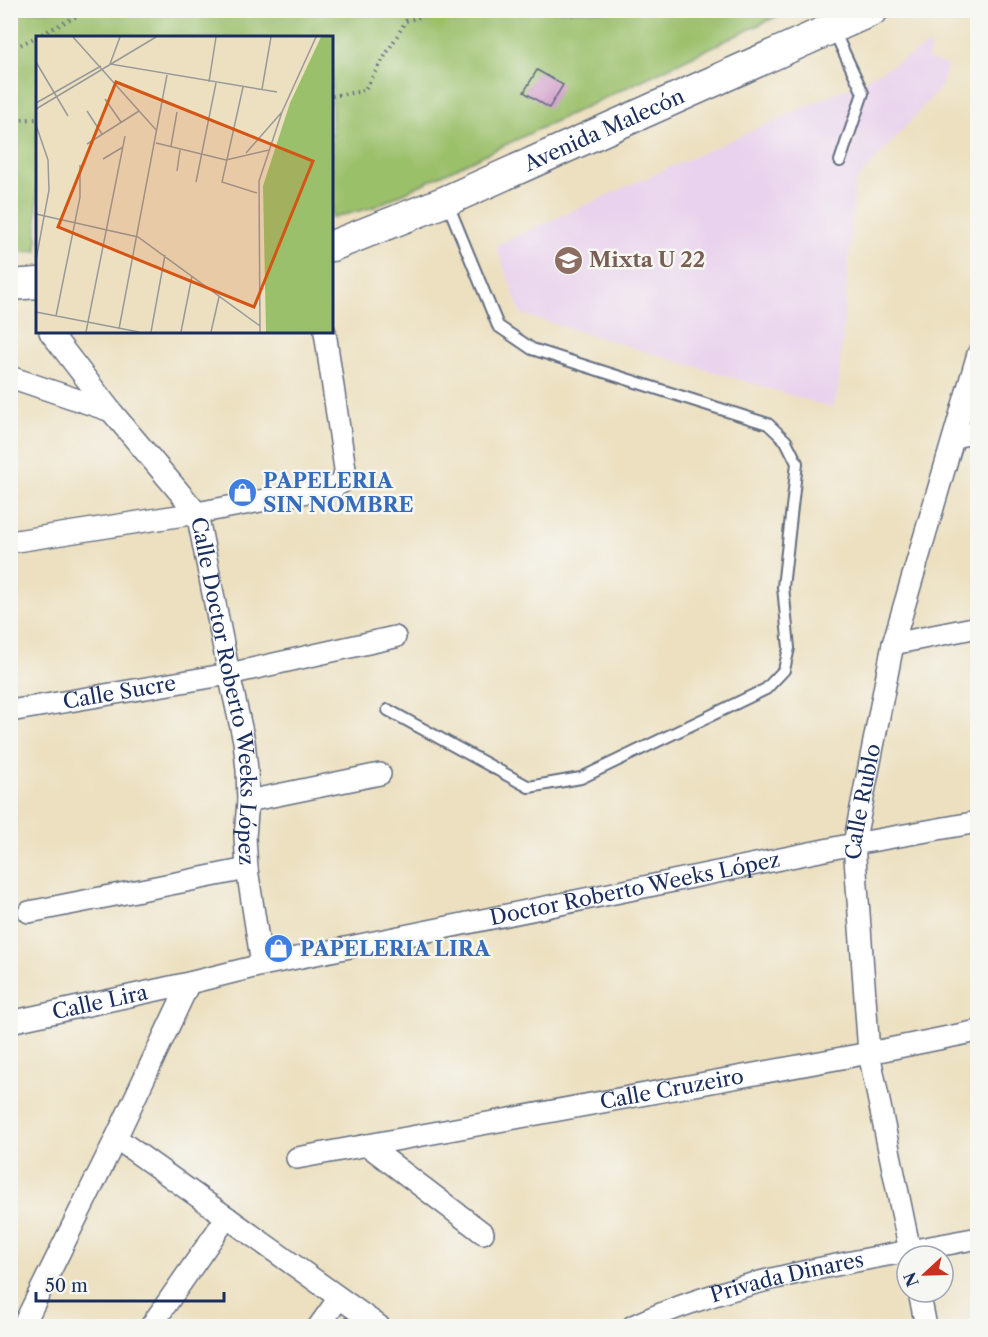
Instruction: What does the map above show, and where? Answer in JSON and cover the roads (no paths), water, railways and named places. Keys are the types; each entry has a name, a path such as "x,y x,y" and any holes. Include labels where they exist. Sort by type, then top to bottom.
{"main road":[{"name":"Avenida Malecón","path":"333,246 446,201 873,10"}],"street":[{"name":"Calle Doctor Roberto Weeks López","path":"51,333 111,411 197,513 244,741 248,801 245,837 247,869 262,965"},
{"path":"10,542 197,513 334,487 344,481 345,469 325,333"},
{"name":"Calle Rublo","path":"909,1244 869,1053 854,844 893,644 978,354"},
{"path":"10,377 111,411"},
{"path":"954,437 978,432"},
{"path":"893,644 978,627"},
{"name":"Calle Sucre","path":"10,711 229,674 395,637"},
{"path":"248,801 380,774"},
{"name":"Doctor Roberto Weeks López","path":"189,983 262,965 854,844 978,822"},
{"path":"29,912 247,869"},
{"path":"23,1326 116,1138 189,983"},
{"name":"Calle Lira","path":"10,1022 189,983"},
{"name":"Calle Cruzeiro","path":"297,1158 978,1031"},
{"path":"116,1138 380,1326"},
{"path":"367,1145 483,1233"},
{"path":"151,1326 227,1218"},
{"name":"Privada Dinares","path":"953,1244 978,1238"},
{"name":"Privada Dinares","path":"633,1326 667,1311 759,1281 895,1257"},
{"path":"319,1326 339,1298"},
{"path":"921,1304 926,1326"}],"lane":[{"path":"833,28 863,93 840,161"},
{"path":"388,710 529,787 581,778 766,689 784,670 789,648 783,587 797,463 786,441 768,424 532,350 498,326 446,201"}],"place":[{"name":"Mixta U 22","path":"568,260"},
{"name":"PAPELERIA SIN NOMBRE","path":"242,493"},
{"name":"PAPELERIA LIRA","path":"279,949"}]}
